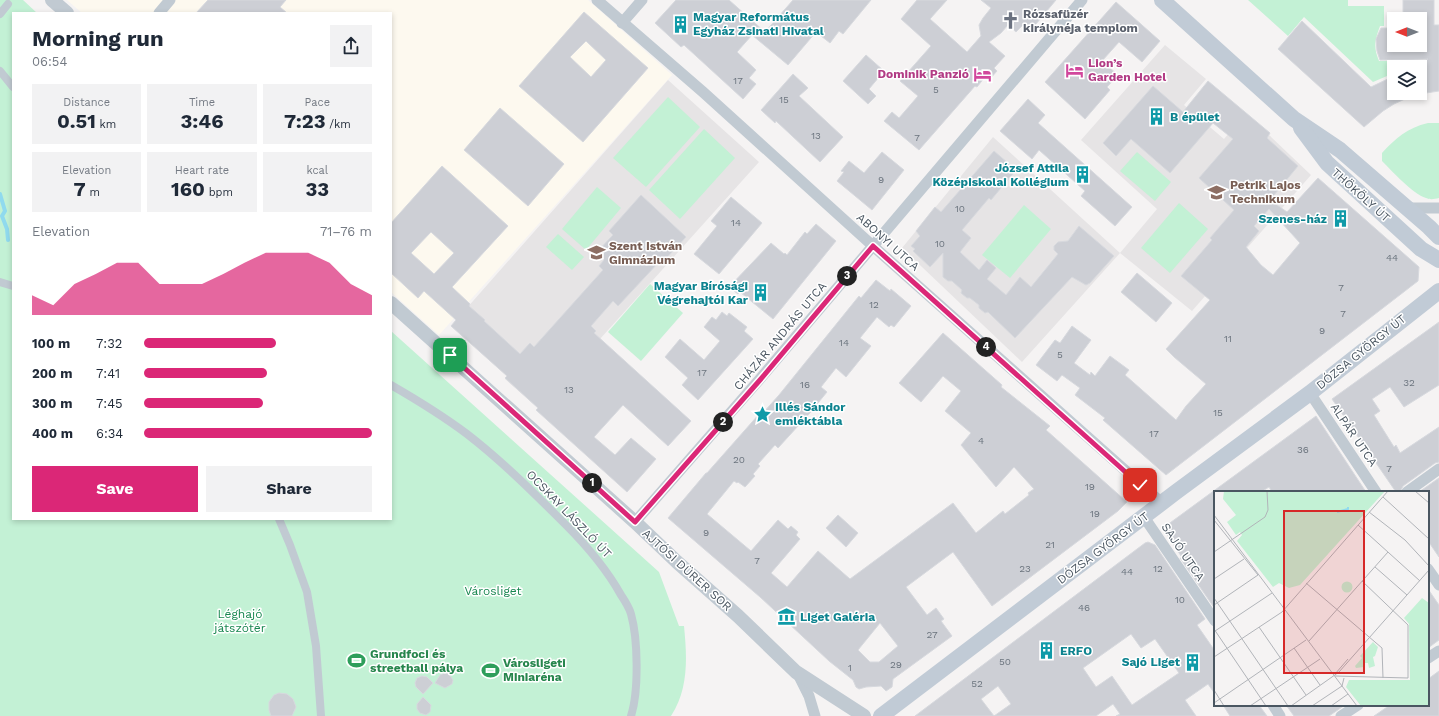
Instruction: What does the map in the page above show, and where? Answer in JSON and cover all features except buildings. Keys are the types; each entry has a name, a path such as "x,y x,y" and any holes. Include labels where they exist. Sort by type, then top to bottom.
{"main road":[{"name":"THÖKÖLY ÚT","path":"1162,0 1294,119 1340,150 1408,208 1439,237"},
{"name":"THÖKÖLY ÚT","path":"1294,119 1327,163 1421,249 1439,260"},
{"name":"DÓZSA GYÖRGY ÚT","path":"881,716 1310,393 1439,291"}],"street":[{"path":"52,0 66,12"},
{"path":"159,12 170,0"},
{"name":"ABONYI UTCA","path":"597,0 703,92 873,246 1162,503"},
{"path":"622,23 642,0"},
{"name":"CHÁZÁR ANDRÁS UTCA","path":"635,522 760,380 1082,0"},
{"path":"0,14 8,4"},
{"path":"0,71 12,86"},
{"name":"THÖKÖLY ÚT","path":"1408,208 1439,208"},
{"path":"0,282 12,286"},
{"name":"AJTÓSI DÜRER SOR","path":"392,304 635,522 676,562 738,616 796,672 864,716"},
{"name":"OCSKAY LÁSZLÓ ÚT","path":"392,386 425,405 468,434 524,483 587,546 608,572 631,614 636,650 635,693 631,716"},
{"name":"ALPÁR UTCA","path":"1310,393 1375,491"},
{"path":"1408,491 1439,469"},
{"name":"SAJÓ UTCA","path":"1144,517 1214,620"},
{"path":"279,520 307,592 316,646 321,716"},
{"path":"1429,570 1439,585"},
{"path":"1429,657 1439,651"},
{"path":"796,672 809,696 815,716"},
{"path":"1274,706 1280,716"},
{"path":"1341,716 1356,706"}],"shaded area":[{"path":"67,0 588,0 672,75 439,335 392,293 392,12 81,12"},
{"name":"Petrik Lajos Technikum","path":"1165,45 1206,79 1184,105 1224,139 1246,113 1311,175 1192,311 1120,253 1157,209 1081,140"},
{"name":"Szent István Gimnázium","path":"668,80 759,162 538,408 505,379 507,376 451,326"},
{"path":"993,137 1120,253 1022,362 902,248"}],"green space":[{"name":"Városliget","path":"0,0 23,0 36,12 12,12 12,520 392,520 392,332 659,572 679,626 684,626 686,661 684,684 681,695 671,716 0,716"},
{"path":"1248,0 1348,0 1348,6 1384,6 1384,26 1380,26 1375,44 1379,61 1387,61 1387,76 1373,82 1304,17 1288,36"},
{"path":"668,97 700,127 646,187 613,158"},
{"path":"1428,123 1439,123 1439,198 1432,199 1421,196 1415,192 1382,161 1382,153 1397,138 1414,128"},
{"path":"704,129 735,158 680,219 649,190"},
{"path":"1137,152 1171,182 1155,201 1120,171"},
{"path":"597,187 621,208 586,250 562,229"},
{"path":"1179,203 1208,229 1170,273 1141,248"},
{"path":"1024,205 1051,229 1010,278 982,255"},
{"path":"558,234 584,257 572,270 546,247"},
{"path":"650,284 683,313 641,361 608,332"}],"waterway":[{"path":"0,194 5,211 2,216 7,229 8,240"}],"place":[{"name":"Rózsafüzér királynéja templom","path":"1010,21"},
{"name":"Magyar Református Egyház Zsinati Hivatal","path":"680,24"},
{"name":"Lion’s Garden Hotel","path":"1075,70"},
{"name":"Dominik Panzió","path":"982,74"},
{"name":"B épület","path":"1157,117"},
{"name":"József Attila Középiskolai Kollégium","path":"1082,175"},
{"name":"Petrik Lajos Technikum","path":"1217,192"},
{"name":"Szenes-ház","path":"1340,219"},
{"name":"Szent István Gimnázium","path":"596,253"},
{"name":"Magyar Bírósági Végrehajtói Kar","path":"761,293"},
{"name":"Illés Sándor emléktábla","path":"762,414"},
{"name":"Liget Galéria","path":"787,617"},
{"name":"ERFO","path":"1047,651"},
{"name":"Grundfoci és streetball pálya","path":"357,661"},
{"name":"Sajó Liget","path":"1193,662"},
{"name":"Városligeti Miniaréna","path":"490,670"}],"route":[{"path":"450,355 635,522 760,380 873,246 1140,485"}],"park label":[{"name":"Léghajó játszótér","path":"240,621"}]}
